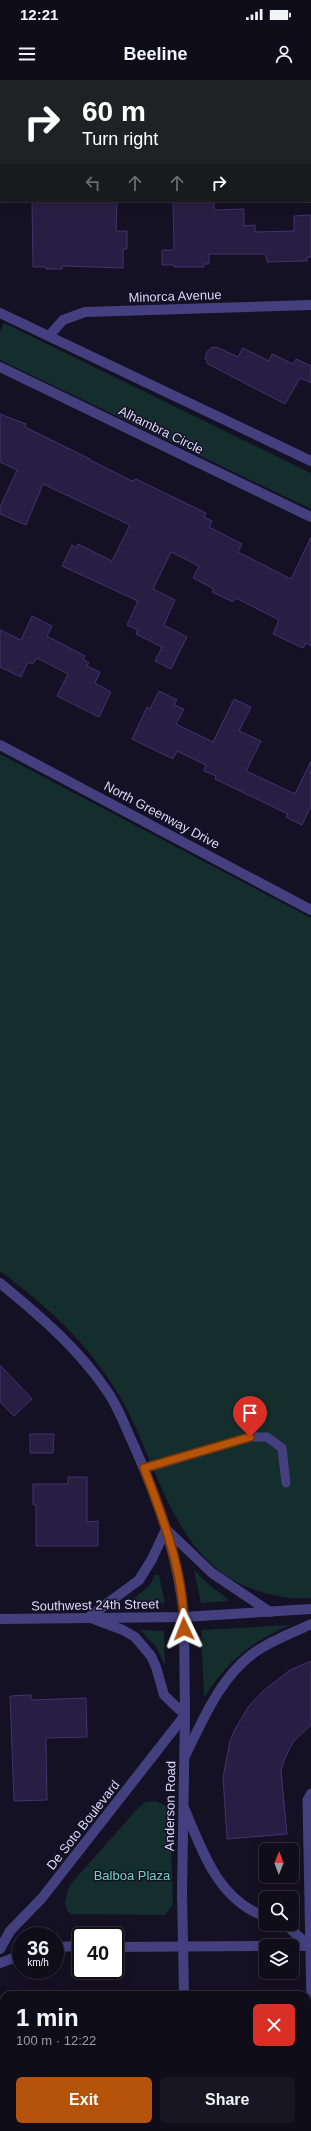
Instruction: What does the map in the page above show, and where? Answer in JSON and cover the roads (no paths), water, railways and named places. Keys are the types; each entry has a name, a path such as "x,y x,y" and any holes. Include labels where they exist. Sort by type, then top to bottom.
{"street":[{"name":"Minorca Avenue","path":"49,336 63,320 85,312 311,305"},
{"path":"0,313 311,461"},
{"name":"Alhambra Circle","path":"0,367 311,517"},
{"name":"North Greenway Drive","path":"0,745 311,910"},
{"name":"Anderson Road","path":"1,1284 54,1329 95,1375 117,1409 144,1468 166,1530 180,1583 184,1616 185,1715 182,1891 184,1991"},
{"path":"89,1618 139,1580 152,1559 166,1530 212,1573 270,1612"},
{"name":"Southwest 24th Street","path":"0,1619 184,1616 311,1609"},
{"path":"89,1618 123,1630 135,1637 151,1656 156,1667 164,1695 185,1715"},
{"path":"184,1758 219,1690 235,1670 260,1649 311,1624"},
{"name":"De Soto Boulevard","path":"0,1949 10,1931 42,1898 185,1715"},
{"path":"183,1806 206,1860 219,1881 241,1904 259,1913"},
{"path":"293,1931 310,1946"},
{"path":"124,1947 259,1946"},
{"path":"299,1946 310,1946"},
{"path":"0,1963 12,1958"}],"lane":[{"path":"144,1468 250,1437 266,1437 282,1448 286,1483"},
{"path":"311,1793 307,1800 311,1991"}],"park label":[{"name":"Balboa Plaza","path":"132,1875"}]}
